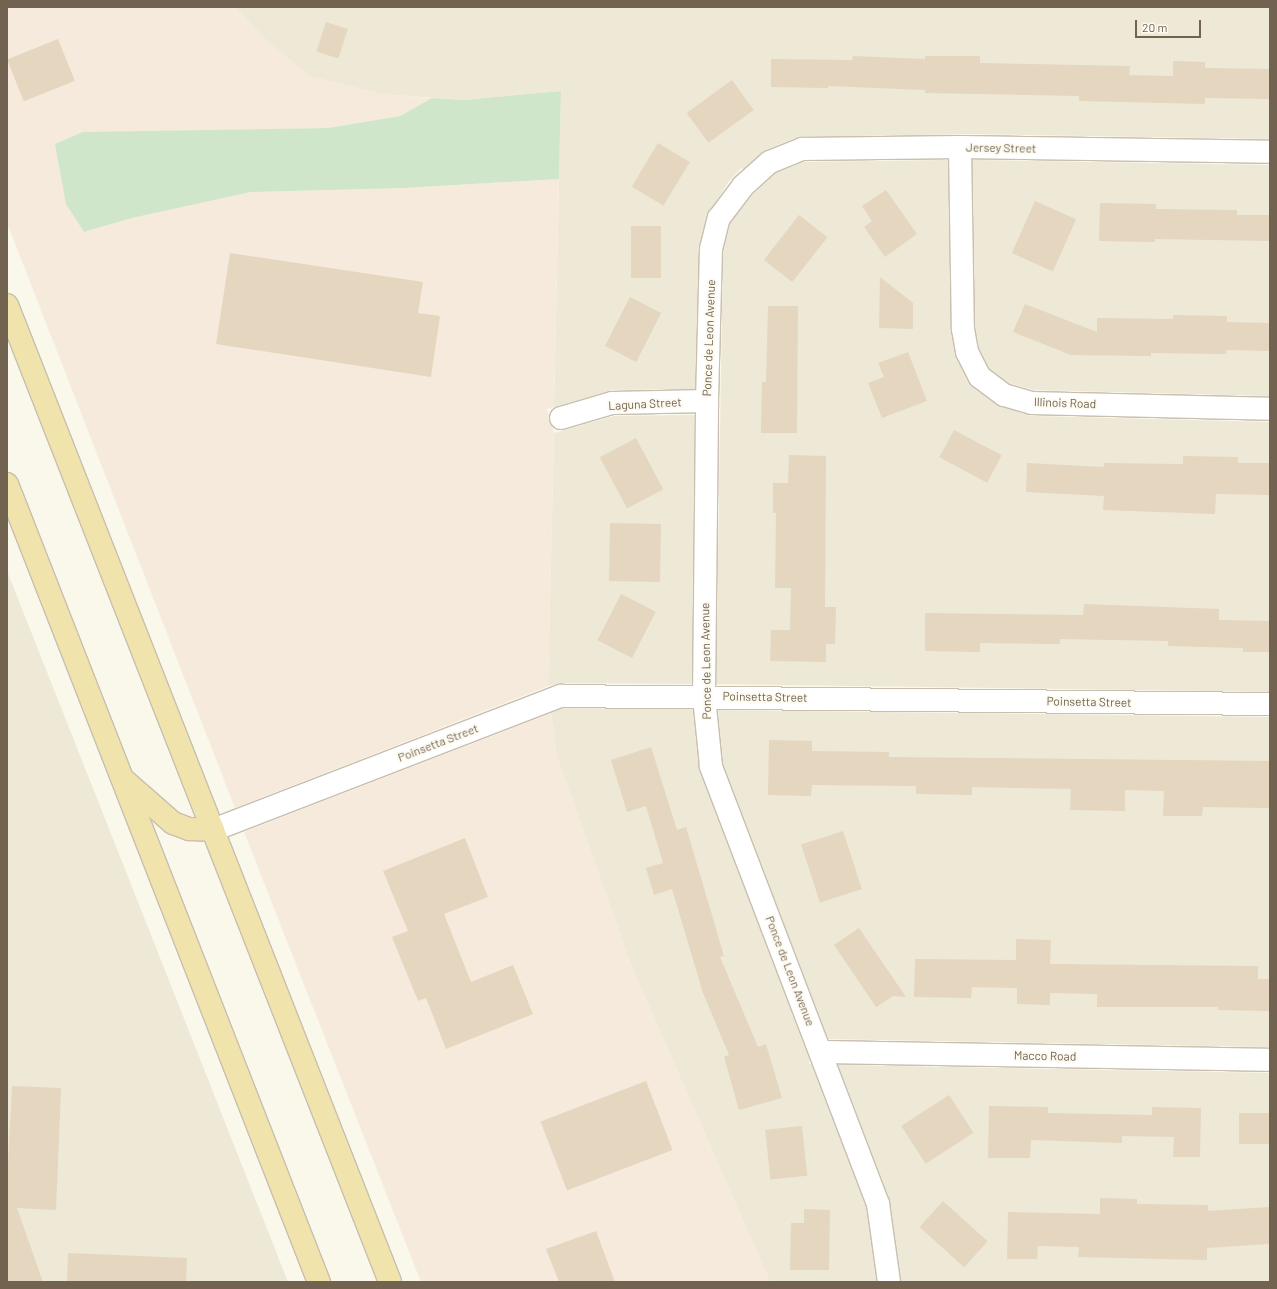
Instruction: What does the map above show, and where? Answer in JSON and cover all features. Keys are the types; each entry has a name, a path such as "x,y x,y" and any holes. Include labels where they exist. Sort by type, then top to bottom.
{"main road":[{"path":"7,305 390,1282"},
{"path":"7,484 319,1282"},
{"path":"123,779 173,823 189,829 213,830"}],"street":[{"name":"Jersey Street","path":"743,186 770,162 802,149 960,147 1270,152"},
{"name":"Illinois Road","path":"960,147 963,328 967,352 980,376 1004,395 1032,403 1270,409"},
{"name":"Ponce de Leon Avenue","path":"743,186 719,218 711,248 707,401 704,696 711,766 878,1204 889,1282"},
{"name":"Laguna Street","path":"561,418 612,403 707,401"},
{"name":"Poinsetta Street","path":"213,830 561,696 704,696 1270,704"},
{"name":"Macco Road","path":"821,1052 1270,1060"}],"shaded area":[{"path":"7,7 235,7 266,40 309,76 381,94 432,98 400,116 328,128 174,131 85,232 132,218 251,192 405,188 559,179 554,407 547,409 554,433 548,686 235,808 7,223"},
{"path":"235,7 1270,7 1270,139 971,134 798,137 766,150 743,169 741,168 727,184 708,215 700,248 696,389 612,390 554,407 561,91 463,100 381,94 309,76 266,40"},
{"path":"949,160 952,329 956,355 974,387 997,405 1032,416 1270,422 1270,692 716,684 723,250 729,224 751,196 776,173 804,162"},
{"path":"972,160 1270,165 1270,396 1034,390 1008,383 988,368 978,348 974,327"},
{"path":"695,415 693,684 561,683 548,686 554,433 614,416"},
{"path":"7,571 170,983 288,1282 7,1282"},
{"path":"562,708 694,709 701,771 810,1054 809,1064 813,1064 867,1207 878,1282 770,1282 633,970 556,754 551,713"},
{"path":"717,710 1270,717 1270,1047 828,1039 722,763"},
{"path":"551,713 556,754 633,970 770,1282 421,1282 244,832"},
{"path":"838,1065 1270,1073 1270,1282 901,1282 889,1199"}],"green space":[{"path":"561,91 559,179 405,188 251,192 132,218 84,232 66,204 55,144 83,132 328,128 400,116 432,98 463,100"}],"building":[{"path":"326,22 348,29 338,59 316,51"},
{"path":"58,39 75,81 24,101 7,60"},
{"path":"853,56 925,59 925,56 980,56 980,63 1130,66 1129,75 1173,76 1173,61 1205,62 1205,68 1270,69 1270,99 1205,98 1205,104 1079,101 1079,96 925,93 925,90 828,86 828,88 771,87 771,59 852,60"},
{"path":"732,80 754,110 708,143 687,113"},
{"path":"658,143 690,162 663,206 632,187"},
{"path":"886,190 917,234 885,257 864,227 872,221 862,206"},
{"path":"1035,201 1076,219 1053,271 1012,253"},
{"path":"1100,203 1156,204 1156,209 1237,210 1237,215 1270,215 1270,241 1155,239 1155,242 1099,241"},
{"path":"799,215 827,237 792,282 764,260"},
{"path":"631,226 661,226 661,278 631,278"},
{"path":"230,253 423,282 418,313 440,316 431,377 216,344"},
{"path":"880,277 913,303 913,329 879,328"},
{"path":"630,297 661,313 636,362 605,346"},
{"path":"1025,304 1097,332 1097,318 1173,319 1173,315 1227,316 1227,322 1270,323 1270,351 1226,350 1226,354 1151,353 1151,356 1071,355 1013,332"},
{"path":"768,306 798,306 797,433 761,433 762,382 766,382"},
{"path":"908,352 927,401 882,418 868,383 884,377 878,363"},
{"path":"954,430 1002,455 987,483 939,457"},
{"path":"636,438 663,489 627,508 600,457"},
{"path":"789,455 826,456 825,607 836,607 835,644 826,644 826,662 770,661 771,630 790,630 791,588 775,588 776,513 773,513 773,483 788,483"},
{"path":"1183,456 1238,457 1238,463 1270,463 1270,495 1216,494 1215,514 1103,510 1104,496 1026,492 1027,463 1104,467 1104,463 1183,464"},
{"path":"610,523 661,524 660,582 609,581"},
{"path":"621,594 656,612 632,658 597,640"},
{"path":"1084,604 1219,609 1219,620 1270,621 1270,652 1243,652 1243,648 1168,646 1168,641 1060,639 1060,644 980,643 980,652 925,651 925,613 1083,615"},
{"path":"769,740 812,741 812,751 889,752 889,757 1270,761 1270,808 1203,807 1202,816 1163,816 1164,791 1125,790 1125,811 1070,810 1071,789 972,787 972,795 916,794 916,786 812,785 811,796 768,795"},
{"path":"651,747 677,830 686,827 724,956 720,957 758,1047 766,1044 782,1098 739,1110 724,1057 729,1055 703,993 672,889 654,895 646,868 663,863 646,806 627,812 611,760"},
{"path":"843,831 862,889 820,903 801,845"},
{"path":"465,838 488,897 444,914 471,982 513,965 533,1014 446,1049 426,998 418,1001 392,937 408,931 383,871"},
{"path":"859,928 906,997 893,996 876,1007 834,945"},
{"path":"1016,939 1051,940 1050,964 1258,966 1258,979 1270,979 1270,1011 1218,1010 1218,1007 1097,1007 1097,994 1050,993 1050,1005 1017,1004 1017,988 972,987 971,998 914,997 915,959 1016,960"},
{"path":"646,1081 673,1150 567,1191 541,1121"},
{"path":"12,1086 61,1088 56,1210 17,1208 43,1282 7,1282 7,1183"},
{"path":"949,1095 974,1133 926,1164 901,1126"},
{"path":"989,1106 1048,1107 1048,1113 1152,1115 1152,1107 1201,1108 1200,1157 1173,1157 1174,1137 1122,1136 1122,1143 1031,1140 1030,1158 988,1158"},
{"path":"1239,1113 1270,1113 1270,1144 1239,1144"},
{"path":"802,1126 807,1176 770,1180 765,1130"},
{"path":"1100,1198 1137,1199 1137,1204 1208,1205 1208,1211 1270,1207 1270,1244 1207,1248 1207,1260 1078,1257 1079,1247 1038,1246 1037,1259 1007,1259 1008,1212 1100,1214"},
{"path":"943,1201 988,1241 964,1267 920,1227"},
{"path":"804,1209 830,1210 829,1270 790,1270 791,1223 804,1223"},
{"path":"596,1231 615,1282 559,1282 546,1249"},
{"path":"68,1253 187,1258 186,1282 67,1282"}]}
